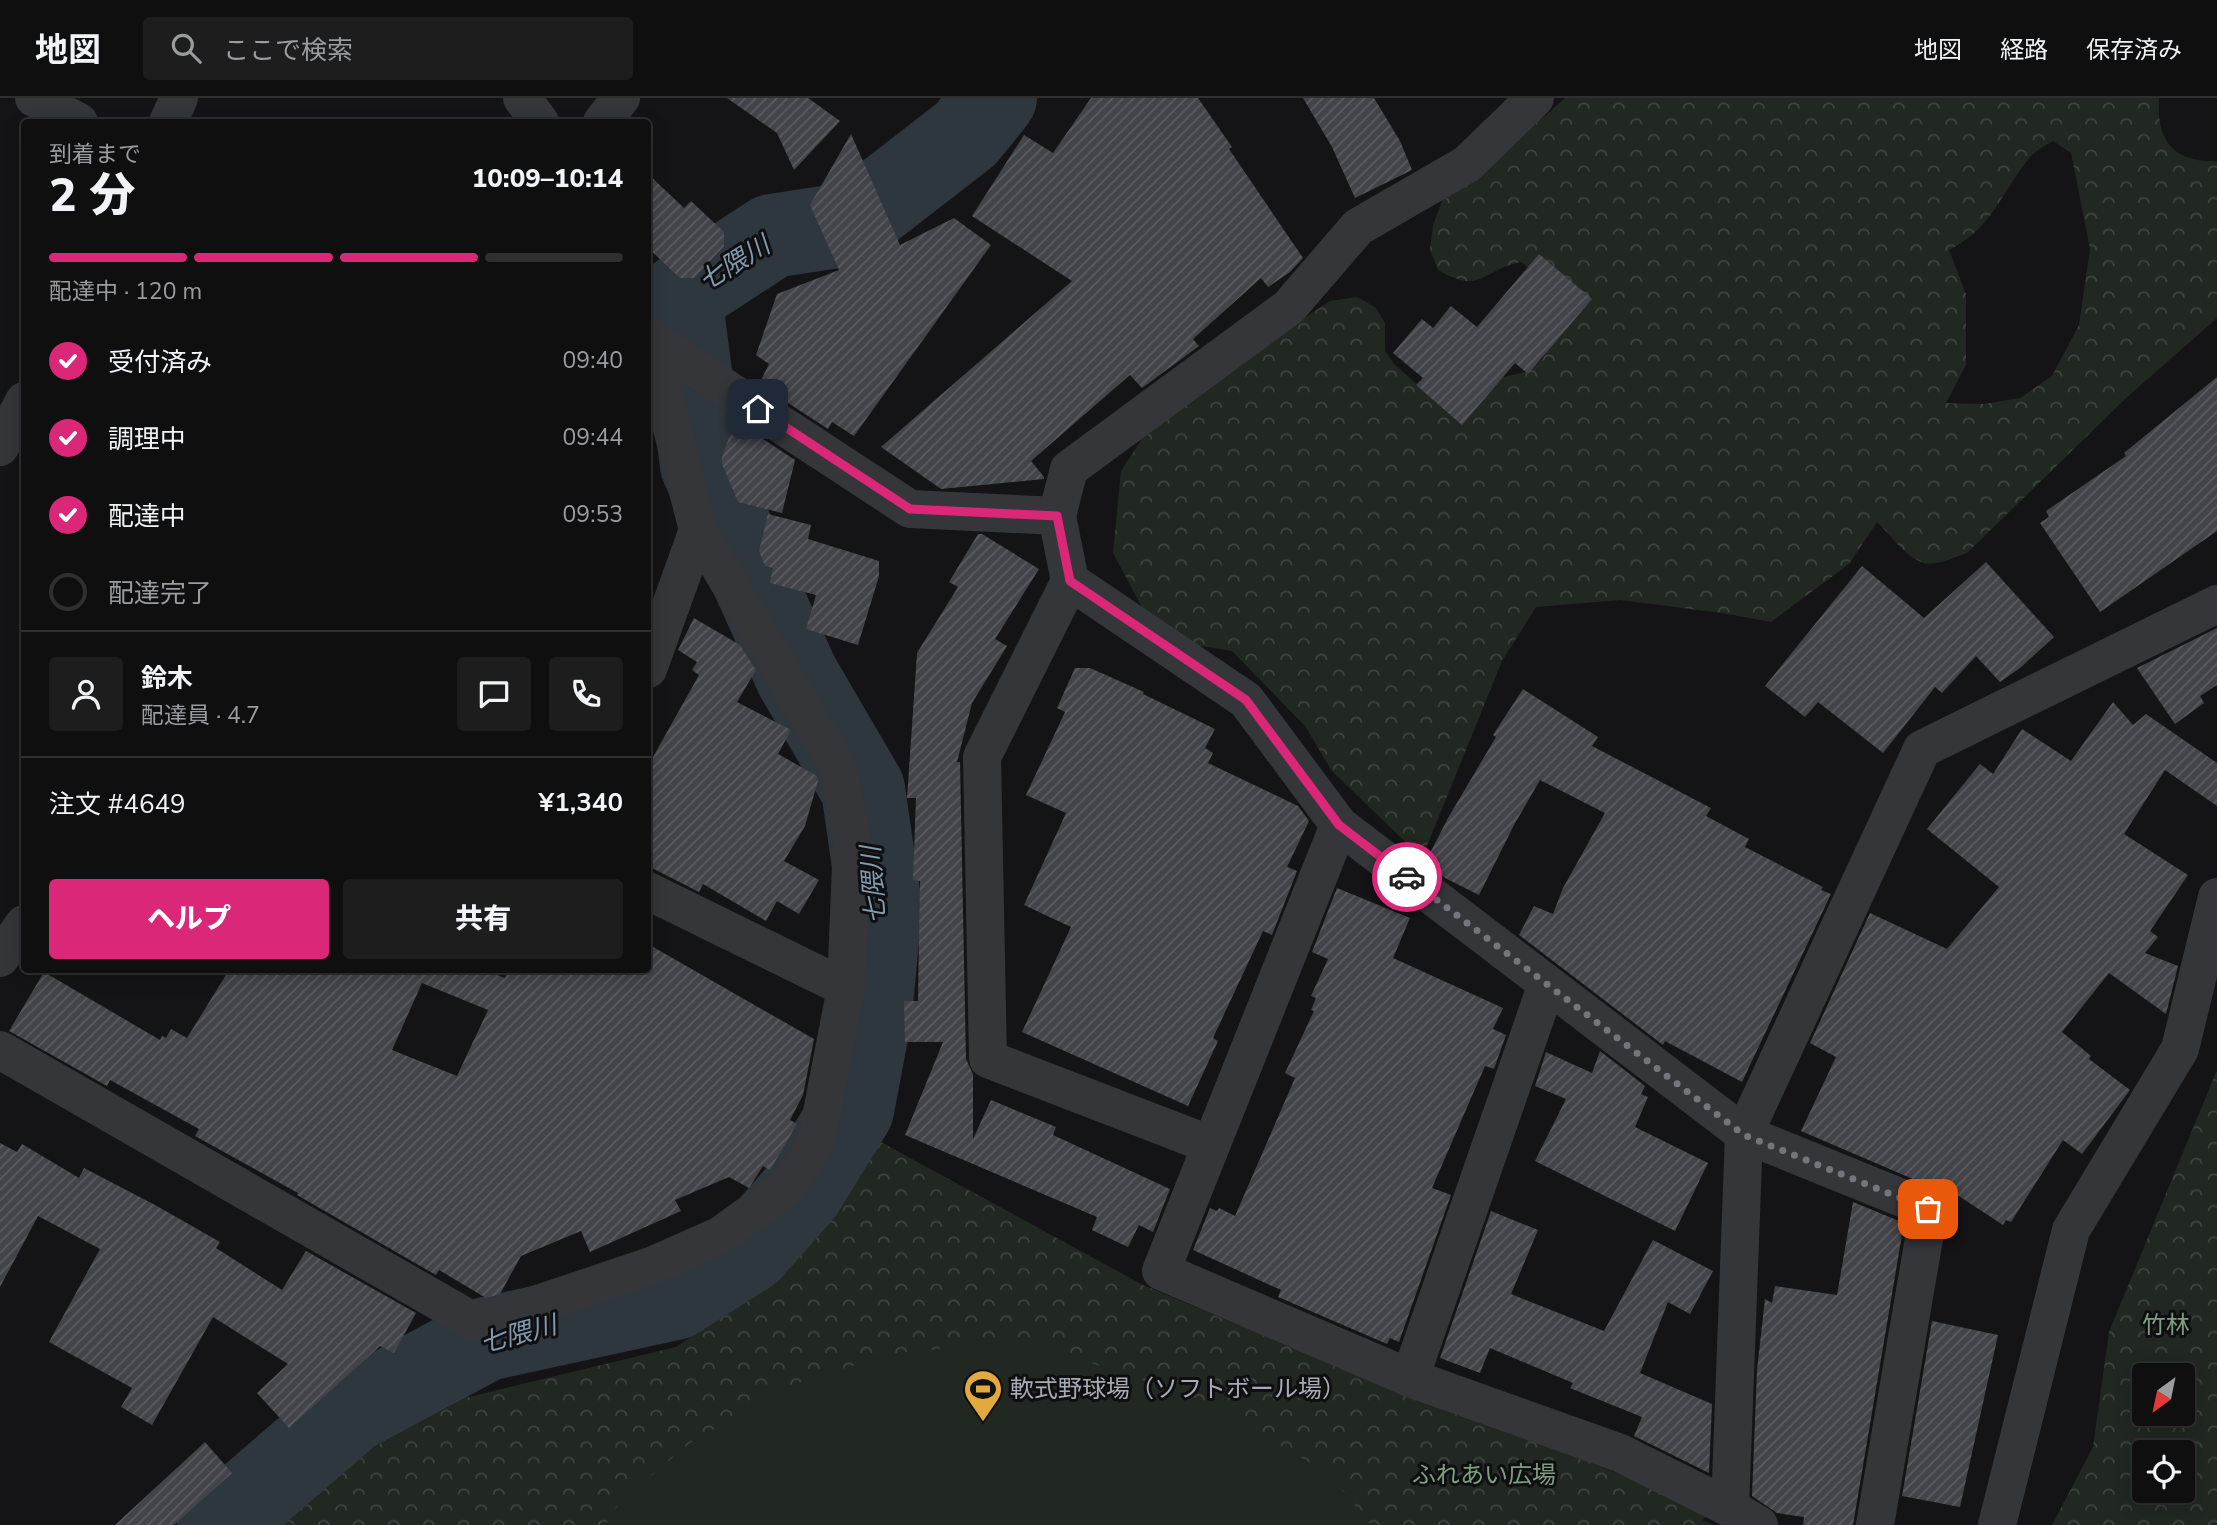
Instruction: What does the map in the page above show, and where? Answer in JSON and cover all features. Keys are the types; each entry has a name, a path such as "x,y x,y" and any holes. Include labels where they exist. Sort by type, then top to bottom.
{"street":[{"path":"34,98 73,119"},
{"path":"170,119 180,98"},
{"path":"523,98 538,119"},
{"path":"604,119 621,98"},
{"path":"1211,1145 988,1059 982,757 1070,581 1057,516 1069,469 1289,307 1358,227 1467,164 1535,98"},
{"path":"651,338 910,509 1057,516"},
{"path":"0,1050 478,1324 674,1256 720,1235 786,1188 816,1143 846,988 852,840 837,765 698,530 651,348"},
{"path":"0,447 21,407"},
{"path":"651,661 698,530"},
{"path":"1070,581 1246,700 1339,825 1744,1135 1928,1209 1875,1525"},
{"path":"1339,825 1161,1271 1410,1378 1620,1453 1744,1516 1744,1135 1922,749 2217,604"},
{"path":"651,892 846,988"},
{"path":"1997,1525 2071,1230 2180,1049 2217,897"},
{"path":"0,958 21,927"},
{"path":"1410,1378 1547,984"}],"green space":[{"path":"1565,98 2159,98 2161,126 2170,146 2189,158 2217,161 2217,318 2125,399 1967,553 1940,562 1924,563 1905,551 1877,522 1849,564 1771,622 1620,600 1536,607 1502,661 1422,858 1332,771 1305,726 1232,651 1159,639 1113,553 1121,471 1153,422 1215,377 1330,301 1357,297 1375,307 1385,323 1385,351 1394,364 1421,388 1440,391 1530,371 1543,358 1554,339 1548,284 1521,262 1481,279 1464,281 1438,270 1430,250 1433,225 1445,193","holes":["2053,141 2071,153 2090,249 2079,325 2052,376 2020,398 1984,404 1946,403 1966,365 1966,294 1949,250 1964,241 1987,220 2035,152"]},
{"name":"竹林","path":"2217,1070 2217,1525 2052,1525 2093,1447 2109,1332"},
{"name":"ふれあい広場","path":"877,1140 1143,1285 1381,1385 1381,1379 1712,1511 1702,1520 1713,1525 250,1525 296,1489 465,1398 676,1347 787,1272"},
{"name":"軟式野球場（ソフトボール場）","path":"1023,1340 1207,1402 1330,1475 1371,1525 605,1525 620,1502 689,1444 782,1388 890,1354"}],"building":[{"path":"727,98 808,98 840,121 794,170 777,133"},
{"path":"1091,98 1198,98 1303,258 1290,272 1268,287 1261,278 1193,339 1199,346 1142,388 1130,375 1031,461 1044,479 941,489 881,447 1072,281 972,216 1024,135 1053,153"},
{"path":"1303,98 1374,98 1400,141 1412,170 1355,198 1332,147"},
{"path":"851,134 900,245 954,218 991,245 854,436 832,422 828,429 759,384 769,364 756,355 777,294 839,270 810,205"},
{"path":"651,177 684,208 691,201 724,232 724,246 694,278 680,278 651,251"},
{"path":"1539,254 1592,299 1528,374 1515,363 1462,425 1416,385 1423,378 1393,353 1422,319 1433,328 1451,306 1477,327"},
{"path":"2217,377 2217,531 2100,612 2040,523 2049,517 2046,511 2126,456 2124,453"},
{"path":"739,423 795,460 782,513 738,502 722,458 730,434 733,435"},
{"path":"768,514 811,525 808,539 879,561 879,576 858,645 806,629 816,595 770,583 773,568 765,566 759,551"},
{"path":"978,534 1039,569 995,639 1007,646 972,703 957,762 960,762 966,1059 973,1074 973,1139 991,1100 1056,1127 1053,1135 1170,1189 1153,1232 1139,1225 1128,1247 1092,1230 1097,1217 905,1135 943,1042 905,1042 904,1001 918,1001 920,881 913,880 916,798 907,798 917,653 958,587 949,582"},
{"path":"1986,562 2054,637 2000,682 1976,656 1942,693 1935,687 1883,753 1818,702 1805,717 1765,686 1862,566 1924,618"},
{"path":"694,618 740,645 756,670 737,702 791,730 778,754 817,776 818,781 805,826 784,861 819,880 799,914 777,901 766,921 703,884 699,892 651,868 651,761 699,675 692,670 697,662 678,650"},
{"path":"2217,628 2217,685 2200,696 2204,703 2175,724 2137,668"},
{"path":"1075,668 1090,668 1144,692 1143,694 1215,729 1205,748 1213,753 1208,763 1298,806 1309,821 1287,867 1297,871 1272,935 1263,931 1213,1038 1218,1041 1188,1106 1022,1032 1071,927 1024,905 1066,813 1026,795 1065,712 1057,708"},
{"path":"1523,689 1598,737 1592,746 1711,808 1706,816 1749,839 1745,847 1823,887 1821,890 1831,894 1742,1082 1665,1041 1663,1045 1519,935 1534,906 1553,914 1563,888 1605,813 1540,780 1479,895 1445,878 1425,863 1496,737 1493,735"},
{"path":"2113,702 2133,725 2146,714 2217,763 2217,806 2165,770 2124,834 2188,875 2150,931 2158,937 2145,953 2178,966 2166,1014 2109,973 2062,1032 2091,1056 2089,1059 2130,1090 2082,1154 2063,1140 2011,1222 2006,1220 2003,1225 1945,1187 1943,1192 1801,1131 1836,1057 1810,1043 1870,913 1947,949 1999,887 1927,829 1980,764 1993,774 2022,729 2071,761"},
{"path":"1337,888 1410,918 1393,958 1503,1008 1493,1029 1506,1035 1494,1069 1485,1066 1432,1188 1451,1195 1399,1342 1390,1338 1387,1344 1278,1297 1281,1290 1193,1250 1210,1208 1217,1211 1219,1208 1235,1216 1295,1078 1285,1073 1314,1011 1311,1010 1316,998 1311,996 1328,959 1312,952"},
{"path":"651,946 814,1039 803,1095 790,1120 797,1124 770,1170 763,1166 749,1188 729,1177 675,1200 681,1211 590,1252 581,1231 521,1256 500,1294 486,1298 439,1270 436,1275 195,1136 199,1129 110,1080 107,1086 9,1031 43,973 160,1040 162,1036 166,1038 171,1029 187,1038 227,973 492,973 505,978 508,973 651,973","holes":["422,983 488,1010 457,1076 392,1050"]},
{"path":"1600,1051 1645,1086 1641,1094 1648,1097 1635,1127 1708,1163 1675,1231 1535,1161 1566,1099 1535,1086 1546,1052 1592,1073"},
{"path":"0,1143 17,1152 22,1144 79,1178 84,1168 155,1205 220,1242 216,1248 282,1290 306,1251 416,1313 394,1353 380,1346 289,1428 257,1393 288,1364 213,1317 152,1425 121,1407 132,1388 49,1342 100,1249 38,1216 0,1287"},
{"path":"1853,1202 1904,1223 1853,1525 1803,1525 1804,1517 1777,1513 1752,1496 1757,1370 1765,1299 1772,1303 1775,1286 1837,1295"},
{"path":"1491,1211 1538,1230 1511,1294 1604,1331 1653,1240 1713,1271 1690,1314 1668,1302 1640,1373 1712,1404 1709,1473 1634,1436 1642,1417 1570,1388 1573,1383 1490,1348 1480,1373 1440,1358"},
{"path":"1932,1321 1998,1335 1960,1507 1902,1496"},
{"path":"205,1442 232,1473 174,1525 115,1525"}],"waterway":[{"name":"七隈川","path":"219,1525 350,1412 486,1339 675,1298 750,1250 802,1191 852,1110 870,1015 880,907 863,789 797,676 702,465 680,296 772,236 850,224 966,134 995,98"}],"way so far":[{"path":"1407,877 1744,1135 1928,1209"}],"place":[{"name":"軟式野球場（ソフトボール場）","path":"983,1423"}],"route":[{"path":"758,409 910,509 1057,516 1070,581 1246,700 1339,825 1407,877"}]}
